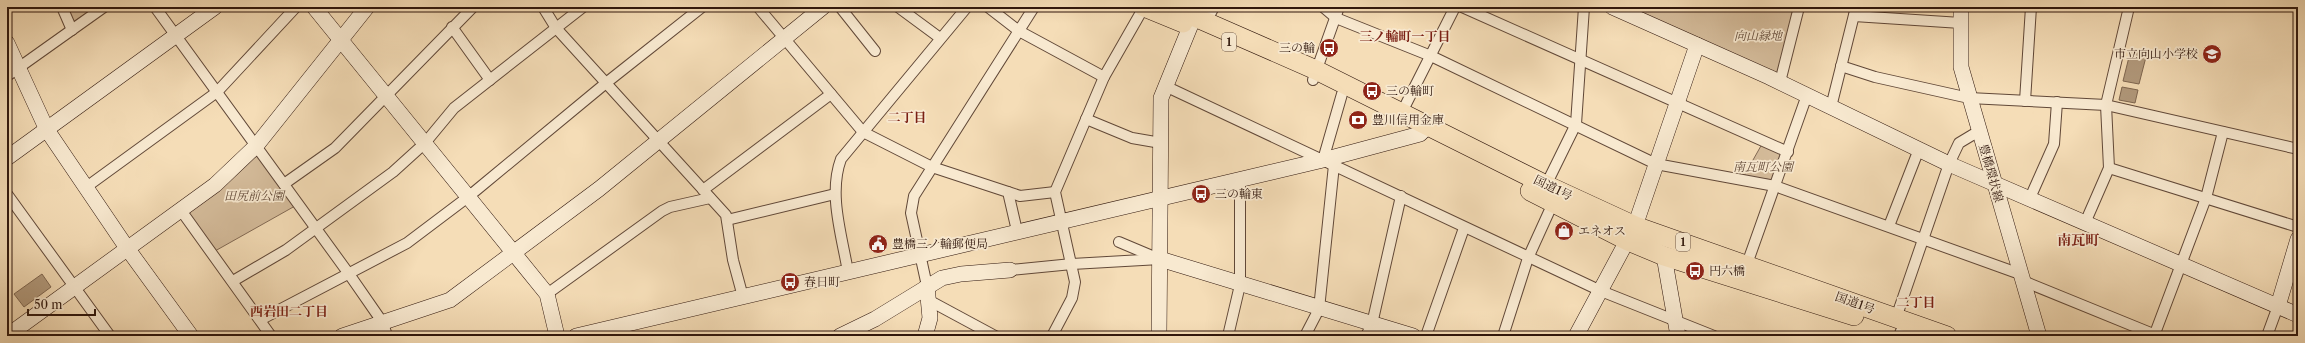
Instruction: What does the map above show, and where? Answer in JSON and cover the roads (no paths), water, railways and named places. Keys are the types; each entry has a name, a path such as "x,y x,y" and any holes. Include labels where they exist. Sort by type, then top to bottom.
{"highway":[{"name":"国道1号","path":"1144,7 1201,18"},
{"name":"国道1号","path":"1172,7 1201,18 1315,75 1402,112 1425,129 1553,203 1632,234 1747,264 1903,330"},
{"name":"国道1号","path":"1315,75 1342,94 1425,129 1546,185 1632,234 1664,256 1903,330 1947,336"}],"street":[{"path":"62,7 72,30"},
{"path":"12,72 104,7"},
{"path":"155,7 349,274 385,329"},
{"path":"7,158 214,7"},
{"path":"85,188 217,92 296,7"},
{"path":"314,7 547,294 557,336"},
{"path":"7,336 215,185 256,146 367,7"},
{"path":"284,184 335,148 386,94 473,7"},
{"path":"543,7 556,28 726,215 733,260 743,297"},
{"path":"233,281 286,250 393,172 425,143 454,108 583,7"},
{"path":"260,320 407,243 468,197 606,83 702,7"},
{"path":"758,7 863,132 932,167 1020,196 1055,192"},
{"path":"342,336 385,329 450,300 599,190 658,140 823,7"},
{"path":"840,7 875,51"},
{"path":"898,7 940,38"},
{"path":"848,272 835,194 836,177 841,159 967,7"},
{"path":"988,7 1019,31 1104,77"},
{"path":"926,336 930,318 928,293 911,213 913,200 932,167 1034,7"},
{"path":"1052,336 1072,298 1075,282 1055,192 1104,77 1144,7"},
{"path":"1323,7 1336,18 1431,56 1576,124 1656,164 1775,186 1924,238 2022,277 2155,336 2179,264 2206,198 2222,132"},
{"path":"1315,75 1339,7"},
{"path":"1402,112 1455,7"},
{"path":"1462,7 1788,152"},
{"path":"1546,185 1576,124 1584,7"},
{"path":"1612,7 1780,82 1949,164 2298,315"},
{"path":"1780,82 1799,7"},
{"name":"豊橋環状線","path":"1961,7 1961,67 2039,336"},
{"path":"2025,101 2031,7"},
{"path":"2085,223 2109,168 2106,105 2129,7"},
{"path":"1831,107 1855,12 1961,23"},
{"path":"1158,335 1161,198 1161,98 1164,86 1201,18"},
{"path":"452,27 490,80"},
{"path":"7,43 12,72 47,130 85,188 191,336"},
{"path":"1576,336 1632,234 1697,45"},
{"path":"1841,66 1876,77 1969,98 2106,105 2298,149"},
{"path":"1164,86 1401,196 1528,258 1601,291 1714,336"},
{"path":"547,294 666,209 707,194 831,94"},
{"path":"1305,336 1319,309 1329,162 1342,94"},
{"path":"1747,264 1807,95"},
{"path":"2030,198 2054,144 2057,102"},
{"path":"1086,120 1132,138 1161,143"},
{"path":"576,336 1061,220 1240,179 1329,162 1425,129"},
{"path":"1903,330 1924,238 1949,164 1959,143 1979,130"},
{"path":"1889,226 1919,149"},
{"path":"2109,168 2298,227"},
{"path":"1228,336 1240,285 1240,179"},
{"path":"1008,192 1017,231"},
{"path":"7,194 110,336"},
{"path":"727,220 835,194"},
{"path":"1369,330 1401,196"},
{"path":"1502,336 1528,258 1553,203"},
{"path":"180,209 271,336"},
{"path":"1426,336 1464,228"},
{"path":"2266,336 2278,306 2298,239"},
{"path":"1119,242 1160,259 1319,309 1369,330 1413,336"},
{"path":"1664,256 1678,336"},
{"path":"840,336 928,293 942,278 961,274 1072,264 1160,259"},
{"path":"928,293 995,336"}],"place":[{"name":"三の輪","path":"1329,48"},
{"name":"市立向山小学校","path":"2212,54"},
{"name":"三の輪町","path":"1372,91"},
{"name":"豊川信用金庫","path":"1358,120"},
{"name":"三の輪東","path":"1201,194"},
{"name":"エネオス","path":"1564,231"},
{"name":"豊橋三ノ輪郵便局","path":"878,244"},
{"name":"円六橋","path":"1695,271"},
{"name":"春日町","path":"790,282"}],"district":[{"name":"三ノ輪町一丁目","path":"1405,36"},
{"name":"二丁目","path":"907,117"},
{"name":"南瓦町","path":"2078,240"},
{"name":"二丁目","path":"1916,302"},
{"name":"西岩田二丁目","path":"289,311"}],"park label":[{"name":"向山緑地","path":"1758,36"},
{"name":"南瓦町公園","path":"1763,167"},
{"name":"田尻前公園","path":"254,196"}]}
